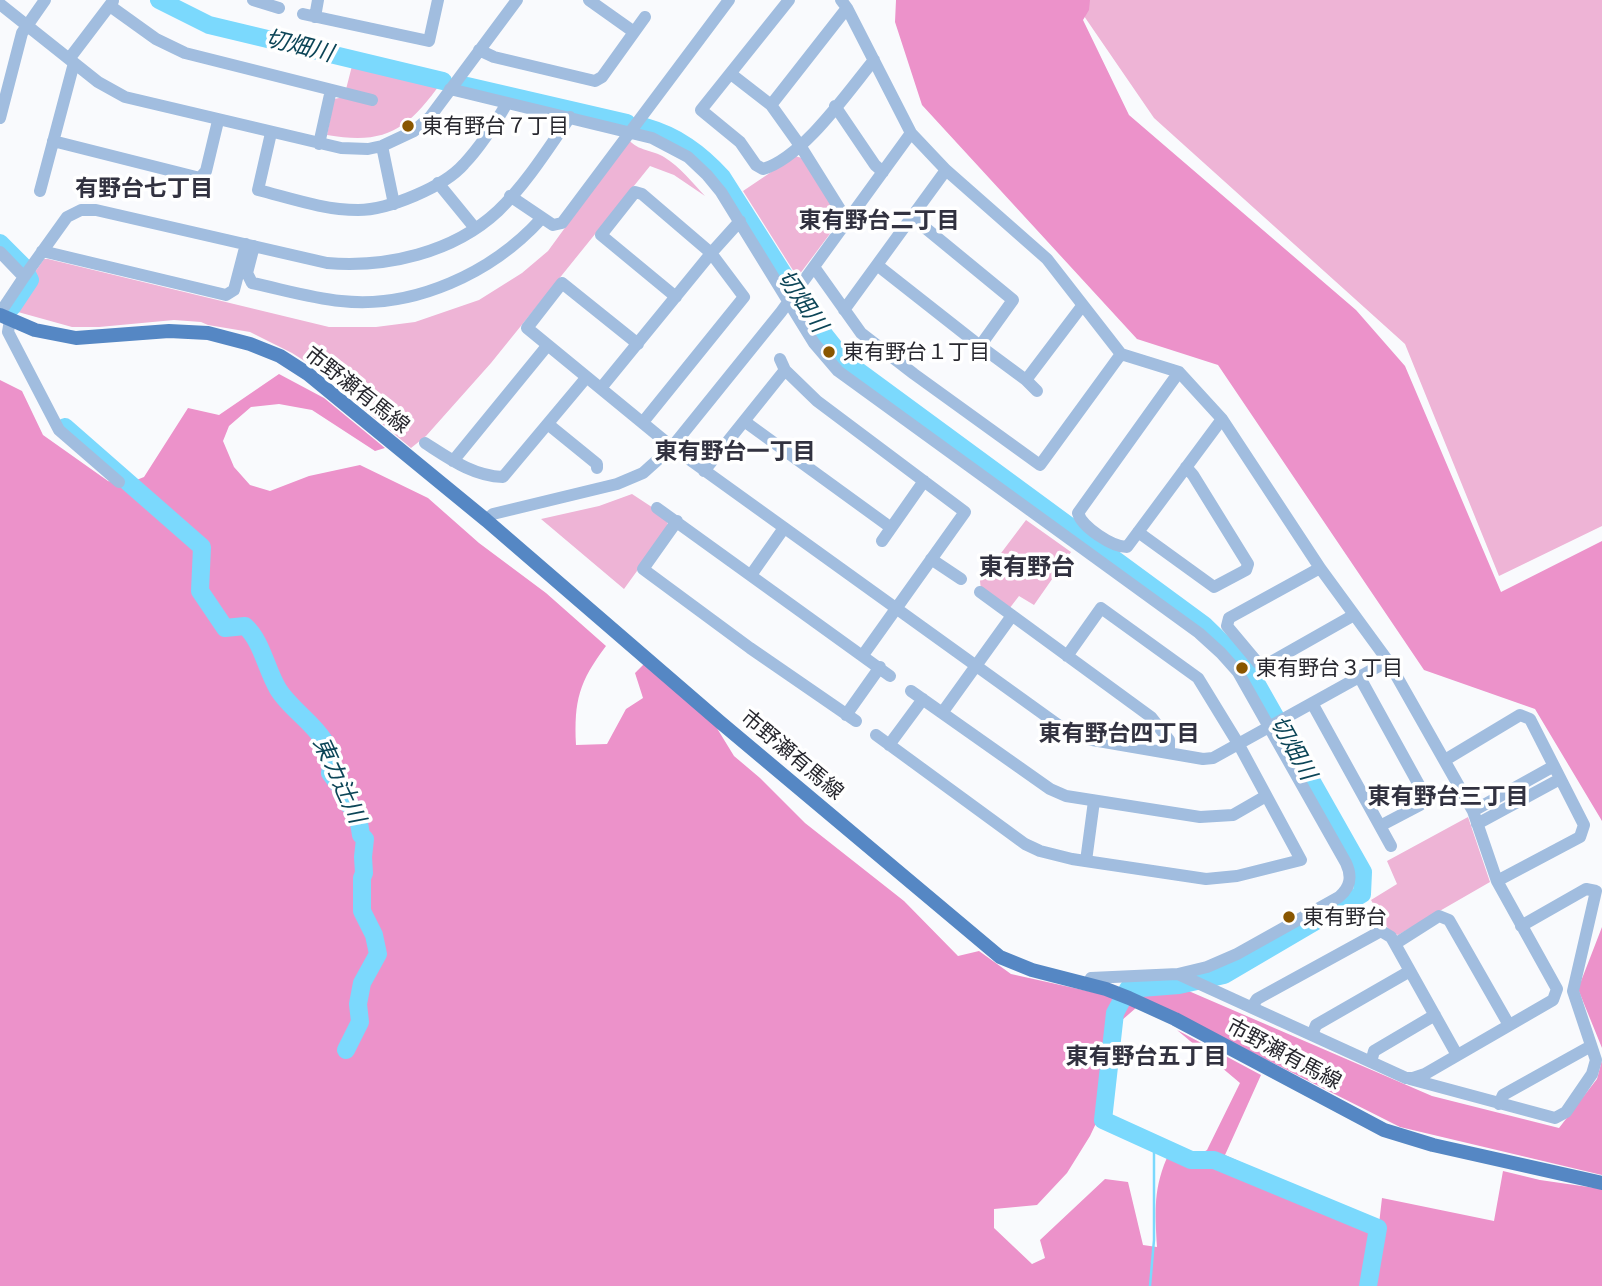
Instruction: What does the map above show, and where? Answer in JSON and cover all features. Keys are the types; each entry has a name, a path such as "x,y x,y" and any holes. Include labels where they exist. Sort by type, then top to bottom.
{"main road":[{"name":"市野瀬有馬線","path":"3,316 36,330 76,338 169,331 208,332 280,356 322,384 486,520 988,948 1021,967 1124,996 1175,1019 1384,1130 1433,1145 1602,1183"}],"street":[{"path":"0,118 26,25 45,0"},
{"path":"318,0 309,15 429,41 438,0"},
{"path":"589,0 634,32"},
{"path":"510,196 552,225 562,223 729,0"},
{"path":"789,0 701,110 740,142 757,165 763,169 771,167 801,147 874,60"},
{"path":"262,1 279,8"},
{"path":"0,4 105,87 125,97 218,121 355,150 382,146 405,137 424,123 515,1"},
{"path":"40,191 71,61 112,3 156,39 185,53 372,100"},
{"path":"771,106 844,4 911,134 946,170 1047,259 1121,354 1178,372 1222,419 1320,568 1388,661 1473,811 1497,881 1556,985 1553,1000 1419,1076 1406,1077"},
{"path":"480,50 494,57 595,81 602,77 645,17"},
{"path":"731,74 771,106 801,147 841,211 850,218"},
{"path":"450,89 629,131 666,144 693,162 714,183 740,221 820,351 850,381 1210,642 1238,672 1346,863 1350,876 1348,888 1339,897 1237,954 1207,967 1179,974 1091,978 1088,984"},
{"path":"319,144 331,90"},
{"path":"271,133 258,190 360,210 394,204 421,193 463,166 507,103"},
{"path":"835,106 875,165 883,172"},
{"path":"119,482 59,430 8,332 3,316 24,277 67,217 80,210 96,210 327,263 355,265 388,261 418,254 458,238 497,212 540,161 570,117"},
{"path":"53,141 200,178 206,171 218,121"},
{"path":"486,520 493,514 617,484 643,473 671,447 788,302 911,134"},
{"path":"382,146 394,204"},
{"path":"844,310 946,170"},
{"path":"438,183 474,227"},
{"path":"643,422 744,297 711,253 642,194 635,192 601,236 676,297"},
{"path":"912,217 1013,300 980,346"},
{"path":"250,245 247,273 252,283 340,301 379,302 425,293 463,278 500,254 541,219"},
{"path":"601,388 740,221"},
{"path":"42,251 226,295 234,290 250,245"},
{"path":"0,252 24,277"},
{"path":"877,265 1037,391"},
{"path":"814,267 861,333 1040,465 1121,354"},
{"path":"638,344 562,283 527,328 671,447 1075,737 1213,758 1388,661"},
{"path":"1026,380 1082,306"},
{"path":"453,461 547,346"},
{"path":"704,471 744,421 783,364 817,401 965,512 863,655"},
{"path":"1178,372 1078,513 1080,521 1117,547 1127,547 1222,419"},
{"path":"425,443 475,472 491,477 503,477 586,378"},
{"path":"744,421 890,527"},
{"path":"549,425 597,464 597,468"},
{"path":"1138,533 1214,587 1246,570 1248,564 1186,467"},
{"path":"882,541 924,481"},
{"path":"657,508 677,521 885,672 851,718 643,569 677,521"},
{"path":"751,575 784,528"},
{"path":"931,559 961,579"},
{"path":"1320,568 1229,618 1227,626 1258,663 1264,666 1354,615"},
{"path":"979,592 1151,717 1169,740 1168,753"},
{"path":"876,735 1027,845 1040,851 1086,861 1206,879 1237,876 1301,860 1239,745 1198,678 1101,608 1067,656"},
{"path":"942,713 1011,617"},
{"path":"1359,676 1424,794 1420,805 1380,826"},
{"path":"911,691 1049,789 1066,796 1200,817 1217,817 1233,815 1266,796"},
{"path":"890,745 923,699"},
{"path":"1312,704 1391,846"},
{"path":"1445,760 1520,715 1530,719 1584,825 1580,837 1497,881"},
{"path":"1473,811 1554,766"},
{"path":"1478,824 1560,779"},
{"path":"1086,861 1094,801"},
{"path":"1179,974 1406,1077 1555,1118 1566,1112 1592,1074 1596,1060 1573,991 1596,891 1586,889 1521,926"},
{"path":"1395,944 1439,916 1450,920 1509,1025"},
{"path":"1252,1007 1257,999 1381,931 1391,937 1457,1055"},
{"path":"1312,1035 1316,1025 1410,971"},
{"path":"1371,1062 1374,1051 1435,1015"},
{"path":"1499,1104 1503,1096 1591,1046"}],"shaded area":[{"path":"896,0 1090,0 1089,10 1083,20 1129,115 1356,310 1405,366 1501,592 1602,541 1602,821 1535,709 1424,670 1218,365 1137,339 922,105 895,22"},
{"path":"1073,0 1602,0 1602,526 1499,576 1405,344 1154,118"},
{"path":"353,62 441,83 406,123 393,130 365,138 327,135 334,99 344,97"},
{"path":"629,140 670,161 705,196 674,175 650,166 491,363 426,436 411,448 314,367 250,332 201,322 174,320 72,327 18,312 11,307 44,259 48,259 329,327 376,327 415,322 479,300 522,273 548,251"},
{"path":"795,156 802,158 837,211 838,223 799,275 796,275 743,191"},
{"path":"279,374 324,398 385,448 375,451 312,410 279,404 251,407 229,426 223,441 234,467 250,485 270,491 309,476 360,465 428,498 479,543 546,593 606,646 590,670 580,692 576,716 576,745 607,744 626,709 643,698 635,673 645,663 715,725 734,756 805,823 904,901 958,956 979,951 1011,974 1110,996 1137,1007 1121,1021 1108,1098 1090,1136 1067,1173 1037,1205 994,1209 994,1228 1032,1264 1045,1258 1040,1240 1105,1179 1128,1182 1143,1245 1157,1247 1156,1199 1160,1177 1169,1153 1187,1161 1207,1150 1240,1083 1177,1030 1261,1075 1225,1155 1379,1224 1382,1198 1494,1221 1503,1171 1540,1180 1602,1189 1602,1286 0,1286 0,380 22,391 43,435 108,481 124,485 144,477 188,408 219,415"},
{"path":"632,494 667,517 668,528 624,589 541,519 599,506"},
{"path":"1026,520 1071,552 1034,605 1019,596 1009,609 981,590 980,581"},
{"path":"1468,817 1490,882 1398,935 1390,932 1371,900 1397,884 1387,861"},
{"path":"1602,927 1602,1048 1578,989"},
{"path":"1184,989 1432,1096 1559,1128 1597,1079 1602,1060 1602,1175 1400,1127 1132,992"}],"waterway":[{"name":"切畑川","path":"159,0 209,25 443,81"},
{"name":"切畑川","path":"467,86 627,123"},
{"name":"切畑川","path":"645,127 687,146 722,177 812,319 846,362 1204,625 1243,663 1255,681 1363,872 1362,894 1224,975 1179,985 1128,989 1115,1013 1103,1120 1191,1160 1214,1160 1378,1228 1368,1286"},
{"name":"東カ辻川","path":"0,243 23,266 30,280 12,307"},
{"name":"東カ辻川","path":"65,427 202,547 200,591 225,628 245,626 251,632 278,689 322,737 331,760 330,773 344,792 348,804 357,811 361,835 365,839 362,911 374,935 378,954 362,983 358,1004 360,1022 346,1050"},
{"path":"1150,1286 1154,1240 1154,1143"}],"place":[{"name":"東有野台７丁目","path":"408,126"},
{"name":"東有野台１丁目","path":"829,352"},
{"name":"東有野台３丁目","path":"1242,668"},
{"name":"東有野台","path":"1289,917"}],"district":[{"name":"有野台七丁目","path":"144,189"},
{"name":"東有野台二丁目","path":"879,221"},
{"name":"東有野台一丁目","path":"735,452"},
{"name":"東有野台","path":"1027,567"},
{"name":"東有野台四丁目","path":"1119,734"},
{"name":"東有野台三丁目","path":"1448,797"},
{"name":"東有野台五丁目","path":"1146,1057"}]}
